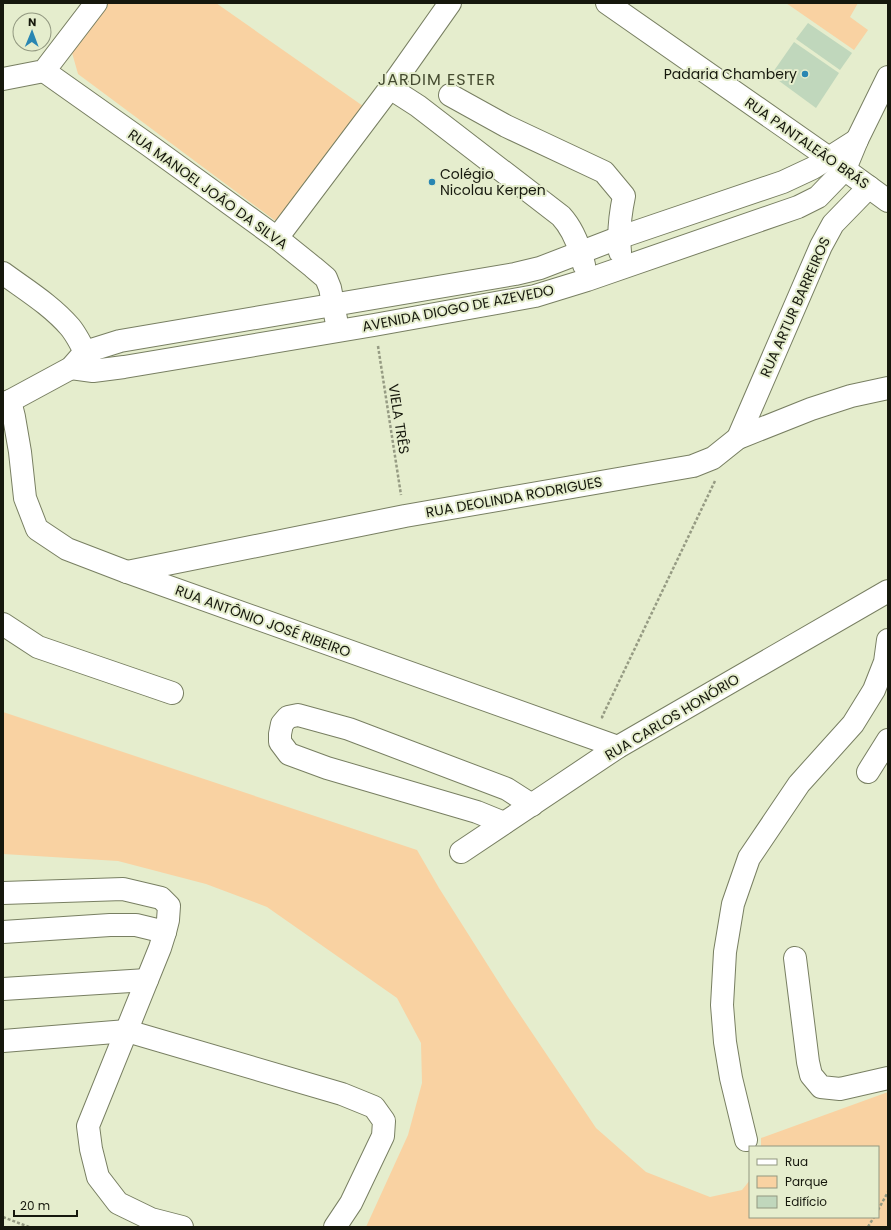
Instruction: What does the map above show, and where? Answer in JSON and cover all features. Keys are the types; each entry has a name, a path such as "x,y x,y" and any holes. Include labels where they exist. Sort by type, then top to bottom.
{"street":[{"path":"3,79 44,71 96,3"},
{"path":"277,238 390,88 450,3"},
{"name":"RUA PANTALEÃO BRÁS","path":"607,3 837,163 888,201"},
{"name":"RUA MANOEL JOÃO DA SILVA","path":"44,71 277,238 326,278 334,305 337,331"},
{"path":"837,163 856,140 888,77"},
{"path":"390,88 418,106 561,216 581,252 587,280"},
{"path":"450,95 506,126 604,172 624,196 618,238 623,267"},
{"name":"AVENIDA DIOGO DE AZEVEDO","path":"85,352 120,341 515,274 540,268 618,238 783,182 813,168 837,163"},
{"name":"AVENIDA DIOGO DE AZEVEDO","path":"71,368 93,371 124,367 535,296 587,280 798,207 818,196 837,163"},
{"name":"RUA ARTUR BARREIROS","path":"738,438 820,246 833,224 870,187"},
{"path":"3,273 55,312 71,328 85,352 93,371"},
{"path":"360,300 374,325"},
{"path":"7,404 71,368 85,352"},
{"name":"RUA DEOLINDA RODRIGUES","path":"127,572 405,516 693,466 713,458 738,438 811,409 851,396 888,388"},
{"name":"RUA ANTÔNIO JOSÉ RIBEIRO","path":"7,404 20,452 25,498 37,529 67,550 618,747"},
{"name":"RUA CARLOS HONÓRIO","path":"461,852 618,747 888,594"},
{"path":"3,624 38,647 172,693"},
{"path":"746,1140 731,1078 725,1042 722,1005 725,952 733,904 749,858 799,784 853,724 874,690 885,662 888,640"},
{"path":"504,823 477,812 327,768 289,754 280,742 282,724 288,717 298,715 349,729 507,789 532,805"},
{"path":"868,772 888,740"},
{"path":"3,893 123,889 161,898 169,906 168,920 160,948 88,1126 91,1149 98,1177 118,1203 151,1219 182,1227"},
{"path":"3,932 110,925 136,925 165,932"},
{"path":"795,958 811,1076 821,1087 840,1089 888,1078"},
{"path":"3,989 147,980"},
{"path":"3,1041 127,1031 342,1094 374,1107 384,1121 383,1136 351,1203 335,1227"}],"path":[{"name":"VIELA TRÊS","path":"374,325 405,516"},
{"path":"618,747 602,717 716,478"},
{"path":"879,1208 888,1192"},
{"path":"3,1217 29,1227"},
{"path":"868,1227 873,1218"}],"green space":[{"path":"106,3 216,3 363,106 277,222 78,74 71,49"},
{"path":"786,3 858,3 850,17 868,30 854,50"},
{"path":"3,712 417,850 439,888 508,997 596,1128 646,1172 710,1197 742,1190 749,1181 749,1218 879,1218 879,1146 761,1146 761,1138 888,1092 888,1227 366,1227 408,1135 422,1083 421,1043 397,998 267,907 206,884 118,861 3,854"}],"building":[{"path":"808,23 852,53 840,70 796,39"},
{"name":"Padaria Chambery","path":"794,42 839,73 816,108 771,75"}],"place":[{"name":"Padaria Chambery","path":"805,74"},
{"name":"Colégio Nicolau Kerpen","path":"432,182"}],"district":[{"name":"JARDIM ESTER","path":"437,79"}]}
